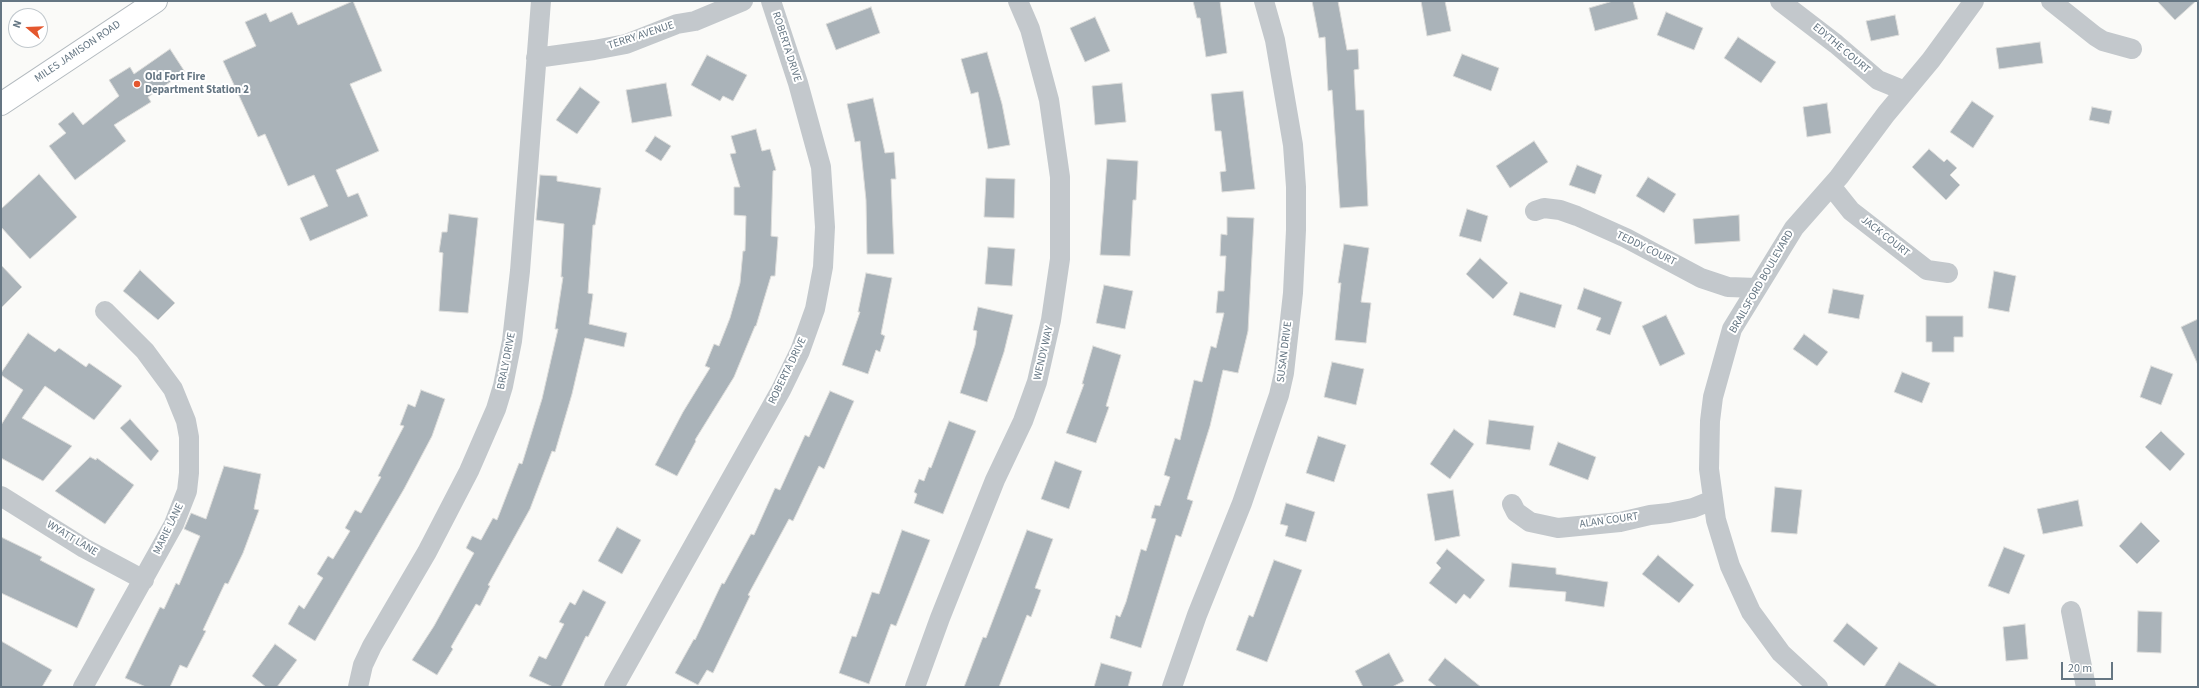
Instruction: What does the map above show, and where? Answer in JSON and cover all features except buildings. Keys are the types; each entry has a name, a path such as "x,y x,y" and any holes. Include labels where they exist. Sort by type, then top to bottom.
{"main road":[{"name":"MILES JAMISON ROAD","path":"1,104 156,1"}],"street":[{"name":"BRALY DRIVE","path":"358,687 363,665 372,646 427,552 469,471 496,409 503,386 512,341 520,271 541,1"},
{"name":"TERRY AVENUE","path":"536,58 626,44 677,24 694,21 743,1"},
{"name":"ROBERTA DRIVE","path":"614,687 781,390 800,351 815,309 823,267 825,227 821,167 798,83 771,1"},
{"name":"WENDY WAY","path":"915,687 940,618 992,487 1023,421 1037,382 1051,320 1060,259 1060,178 1049,100 1030,29 1018,1"},
{"name":"SUSAN DRIVE","path":"1172,687 1197,615 1242,503 1279,395 1284,373 1293,293 1296,230 1296,187 1293,145 1275,40 1264,1"},
{"name":"EDYTHE COURT","path":"1780,1 1836,44 1878,80 1905,91"},
{"name":"BRAILSFORD BOULEVARD","path":"1818,687 1781,653 1751,612 1730,566 1716,520 1709,469 1710,421 1713,397 1732,329 1794,228 1831,186 1974,1"},
{"path":"2051,1 2103,41 2132,49"},
{"name":"JACK COURT","path":"1831,186 1851,211 1927,270 1948,273"},
{"name":"TEDDY COURT","path":"1535,211 1544,208 1560,210 1578,216 1626,238 1701,278 1728,287 1757,288"},
{"name":"MARIE LANE","path":"83,687 174,524 186,491 190,472 189,437 180,405 164,374 135,339 104,311"},
{"name":"WYATT LANE","path":"1,496 84,548 144,580"},
{"name":"ALAN COURT","path":"1512,504 1516,512 1530,522 1558,528 1620,522 1650,515 1669,514 1693,508 1713,500"},
{"path":"2071,611 2086,687"}],"place":[{"name":"Old Fort Fire Department Station 2","path":"137,84"}]}
